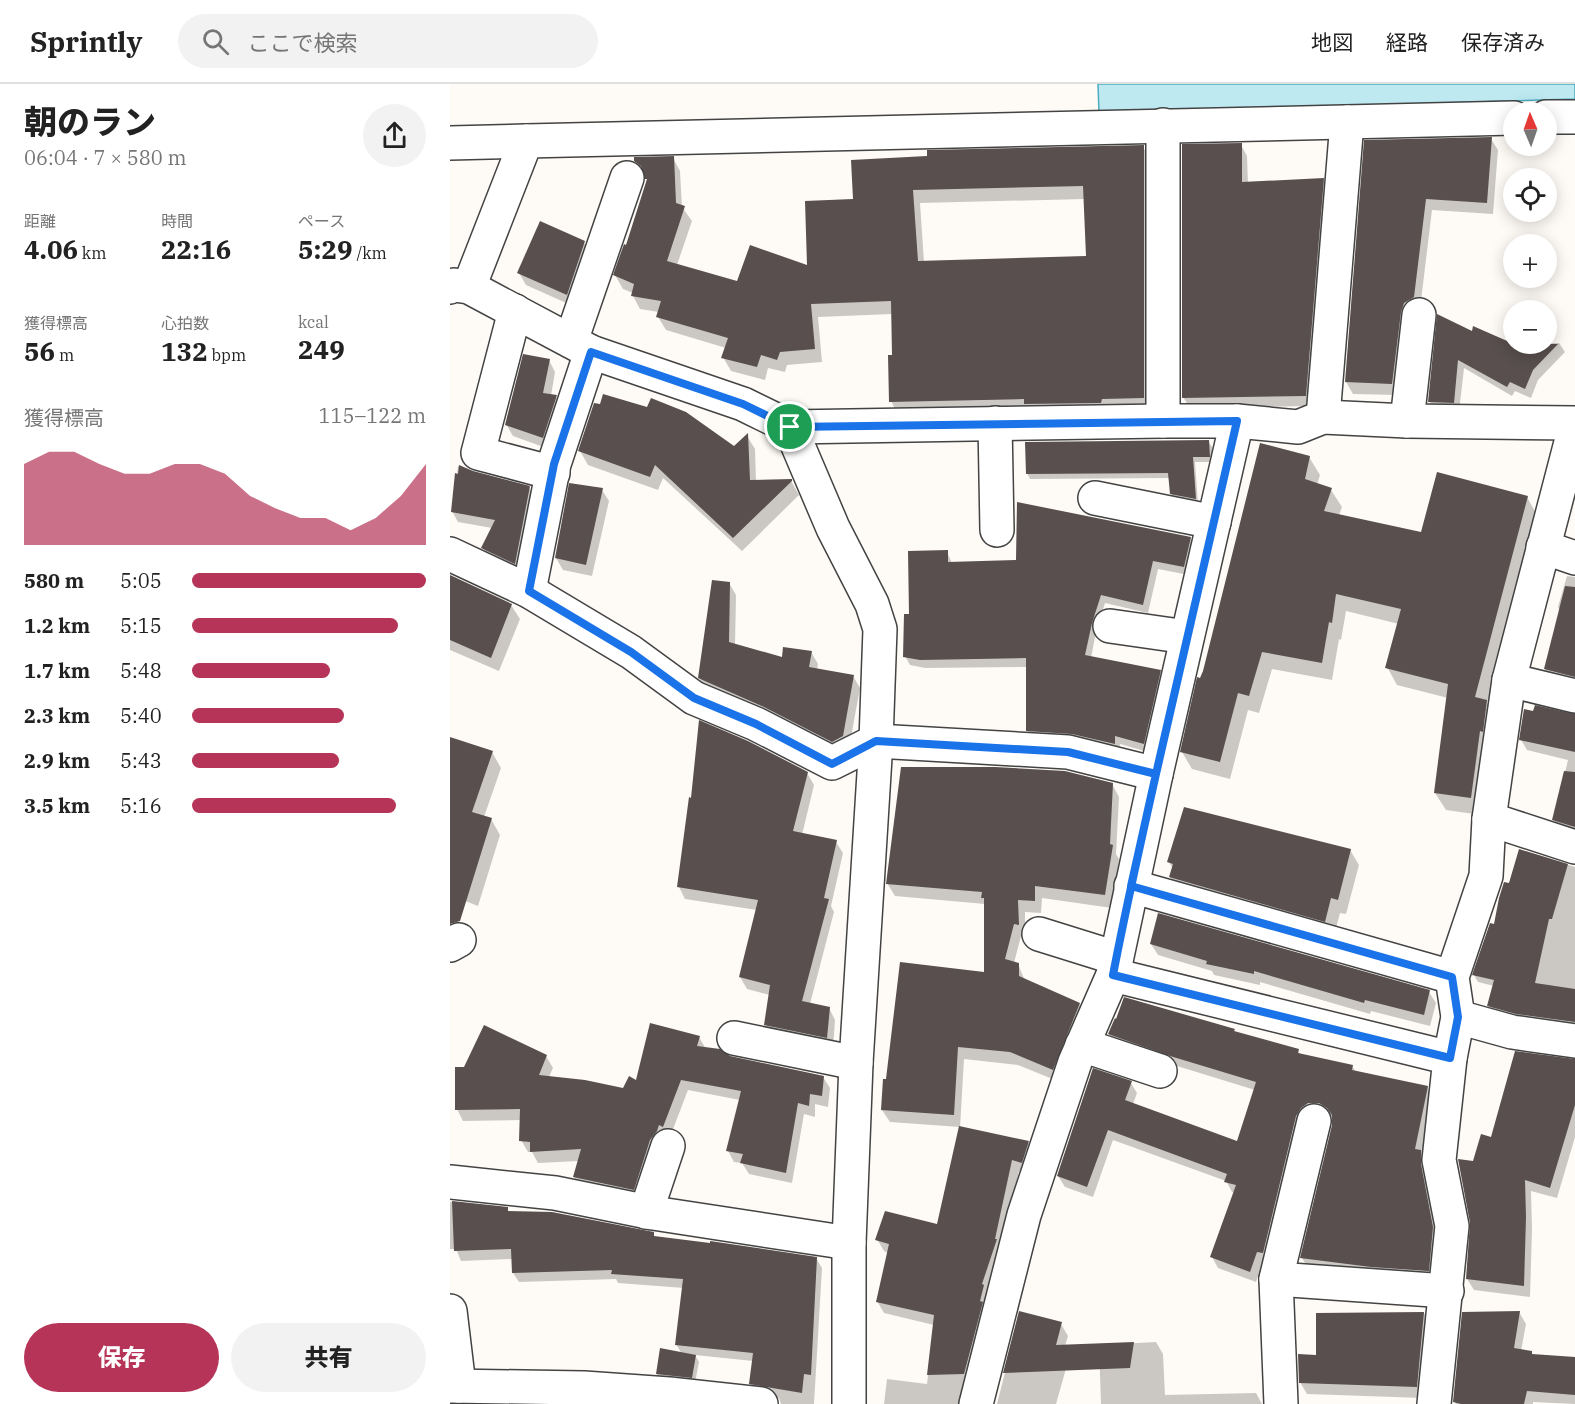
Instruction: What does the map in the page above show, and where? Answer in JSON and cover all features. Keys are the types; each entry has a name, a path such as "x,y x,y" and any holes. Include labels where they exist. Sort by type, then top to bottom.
{"street":[{"path":"1557,117 1575,117"},
{"path":"450,143 1503,118"},
{"path":"1323,417 1347,122"},
{"path":"1163,125 1163,421"},
{"path":"526,141 460,287 515,311 581,347 743,404 790,427 1163,421 1237,421 1298,427 1323,417 1575,425 1509,680 1489,819 1486,876 1452,977 1458,1017 1450,1058 1439,1160 1452,1226 1434,1404"},
{"path":"529,591 581,347 627,178"},
{"path":"515,311 478,453 553,473"},
{"path":"1407,421 1419,315"},
{"path":"976,1404 1024,1215 1075,1062 1114,967 1237,421"},
{"path":"995,423 997,530"},
{"path":"790,427 842,545 872,604 880,629 876,741 856,1063 849,1243 849,1404"},
{"path":"1095,498 1214,522"},
{"path":"1544,547 1575,558"},
{"path":"450,554 529,591 631,652 694,698 756,724 832,764 876,741 1068,752 1156,774"},
{"path":"1110,626 1187,637"},
{"path":"1509,680 1575,696"},
{"path":"1489,819 1575,847"},
{"path":"1131,886 1452,977"},
{"path":"1039,934 1114,967 1450,1058"},
{"path":"1458,1017 1512,1032 1575,1041"},
{"path":"734,1038 856,1063"},
{"path":"1082,1045 1160,1071"},
{"path":"1281,1404 1276,1279 1314,1121"},
{"path":"646,1212 668,1146"},
{"path":"450,1182 555,1193 646,1212 849,1243"},
{"path":"1276,1279 1447,1291"},
{"path":"450,1311 470,1391 584,1388 669,1399 761,1404"}],"water":[{"path":"1098,84 1575,84 1575,99 1099,113"}],"building":[{"path":"1492,137 1487,203 1426,199 1414,297 1404,303 1401,312 1392,384 1345,382 1364,140"},
{"path":"1242,143 1242,182 1324,178 1306,396 1182,398 1182,144"},
{"path":"1144,145 1144,398 1102,399 1101,403 1024,404 1024,399 889,402 888,355 892,355 891,301 811,304 815,349 780,352 777,360 761,355 757,367 721,358 728,338 656,317 661,301 631,296 634,284 613,275 624,244 626,245 647,179 645,179 641,166 634,161 634,157 674,156 676,203 685,206 667,261 737,281 750,245 807,265 805,201 853,199 851,160 927,156 927,150","holes":["1083,186 1086,256 918,261 913,190"]},
{"path":"540,221 585,241 567,295 517,273"},
{"path":"1437,314 1472,331 1473,326 1503,339 1503,354 1548,354 1533,370 1525,389 1510,382 1507,387 1458,360 1454,403 1428,402"},
{"path":"523,354 550,359 543,393 557,395 543,438 505,425"},
{"path":"603,394 647,407 651,398 686,412 734,446 748,433 750,480 792,479 792,481 733,538 655,465 650,477 578,451 594,403 600,404"},
{"path":"1209,440 1210,457 1193,457 1196,499 1170,494 1168,473 1026,474 1025,442"},
{"path":"1260,443 1310,456 1305,479 1332,488 1324,511 1421,532 1437,472 1528,496 1475,697 1487,700 1483,732 1480,731 1471,798 1434,793 1448,684 1385,668 1401,609 1336,594 1332,623 1329,622 1322,663 1262,652 1249,696 1238,693 1220,762 1180,752 1197,677 1200,678 1203,671"},
{"path":"459,465 530,486 515,564 481,548 495,520 451,512 455,473 458,474"},
{"path":"569,483 603,488 586,565 555,558"},
{"path":"1017,502 1191,537 1184,567 1153,561 1143,605 1101,595 1092,623 1085,655 1161,670 1144,744 1115,736 1115,744 1072,734 1026,731 1026,658 920,660 903,657 904,614 909,614 908,551 948,550 948,562 1016,560"},
{"path":"450,575 512,604 491,658 450,640"},
{"path":"712,580 730,582 729,642 782,657 783,647 812,651 809,667 854,675 843,736 832,742 764,707 698,678"},
{"path":"1565,586 1575,587 1575,677 1544,669"},
{"path":"1535,705 1575,714 1575,752 1519,740 1524,709 1533,711"},
{"path":"699,720 748,741 808,772 793,831 837,840 824,898 829,899 802,1001 830,1007 827,1038 764,1025 770,985 739,977 758,900 677,887 689,797 691,798"},
{"path":"450,737 493,751 472,812 492,818 460,921 450,924"},
{"path":"901,767 995,767 1065,771 1113,783 1110,844 1113,845 1105,895 1035,886 1035,901 1018,900 1019,925 1014,924 1005,959 1019,963 1019,976 1080,1003 1053,1070 1010,1052 958,1047 954,1115 881,1110 883,1079 886,1079 900,962 984,972 984,898 981,898 982,892 886,884"},
{"path":"1564,771 1575,772 1575,827 1552,820"},
{"path":"1184,807 1351,849 1338,900 1331,898 1325,922 1169,877 1173,864 1167,862"},
{"path":"1519,849 1568,864 1552,919 1549,919 1535,983 1575,989 1575,1022 1516,1014 1487,1006 1494,980 1472,975 1490,923 1494,924 1504,882 1509,883"},
{"path":"1158,913 1430,990 1424,1015 1365,1000 1364,1003 1254,971 1254,974 1206,964 1207,961 1150,944"},
{"path":"1124,997 1299,1049 1298,1053 1353,1065 1352,1070 1428,1086 1415,1149 1421,1150 1421,1164 1433,1227 1429,1271 1371,1267 1300,1258 1332,1125 1332,1115 1319,1103 1308,1103 1296,1116 1263,1253 1257,1252 1250,1272 1210,1257 1236,1185 1224,1182 1227,1174 1108,1130 1087,1187 1057,1176 1093,1068 1132,1081 1125,1100 1237,1141 1256,1082 1108,1034"},
{"path":"650,1023 700,1036 697,1046 720,1049 730,1056 824,1076 822,1096 810,1094 809,1106 798,1103 786,1173 740,1163 743,1154 726,1151 741,1091 681,1080 663,1127 659,1125 650,1140 634,1190 573,1177 581,1149 530,1152 530,1142 519,1141 520,1109 455,1110 455,1067 464,1067 484,1025 547,1055 539,1075 585,1080 623,1088 629,1076 636,1080"},
{"path":"1515,1051 1575,1059 1575,1105 1550,1188 1525,1180 1524,1286 1466,1279 1470,1223 1458,1159 1473,1161 1481,1134 1491,1137"},
{"path":"959,1126 1029,1141 1022,1163 1012,1160 995,1239 997,1239 982,1284 984,1285 980,1301 983,1302 964,1374 927,1375 934,1315 876,1302 889,1244 875,1240 885,1211 937,1224"},
{"path":"452,1201 508,1207 508,1211 552,1212 654,1232 654,1236 710,1243 710,1241 817,1257 811,1375 804,1374 802,1393 749,1384 753,1353 675,1345 683,1279 611,1274 612,1270 512,1273 511,1249 454,1251"},
{"path":"1019,1311 1062,1322 1056,1345 1134,1342 1130,1368 1003,1373"},
{"path":"1520,1311 1514,1348 1532,1351 1532,1354 1575,1357 1575,1395 1527,1391 1524,1404 1453,1402 1462,1312"},
{"path":"1424,1312 1417,1387 1299,1383 1298,1354 1316,1355 1316,1313"},
{"path":"660,1348 696,1355 692,1378 656,1374"}],"route":[{"path":"790,427 743,404 591,352 554,464 529,591 631,652 694,698 756,724 832,764 876,741 1068,752 1156,774 1131,886 1452,977 1458,1017 1450,1058 1113,975 1116,958 1131,886 1143,830 1156,774 1237,421 790,427"}]}
